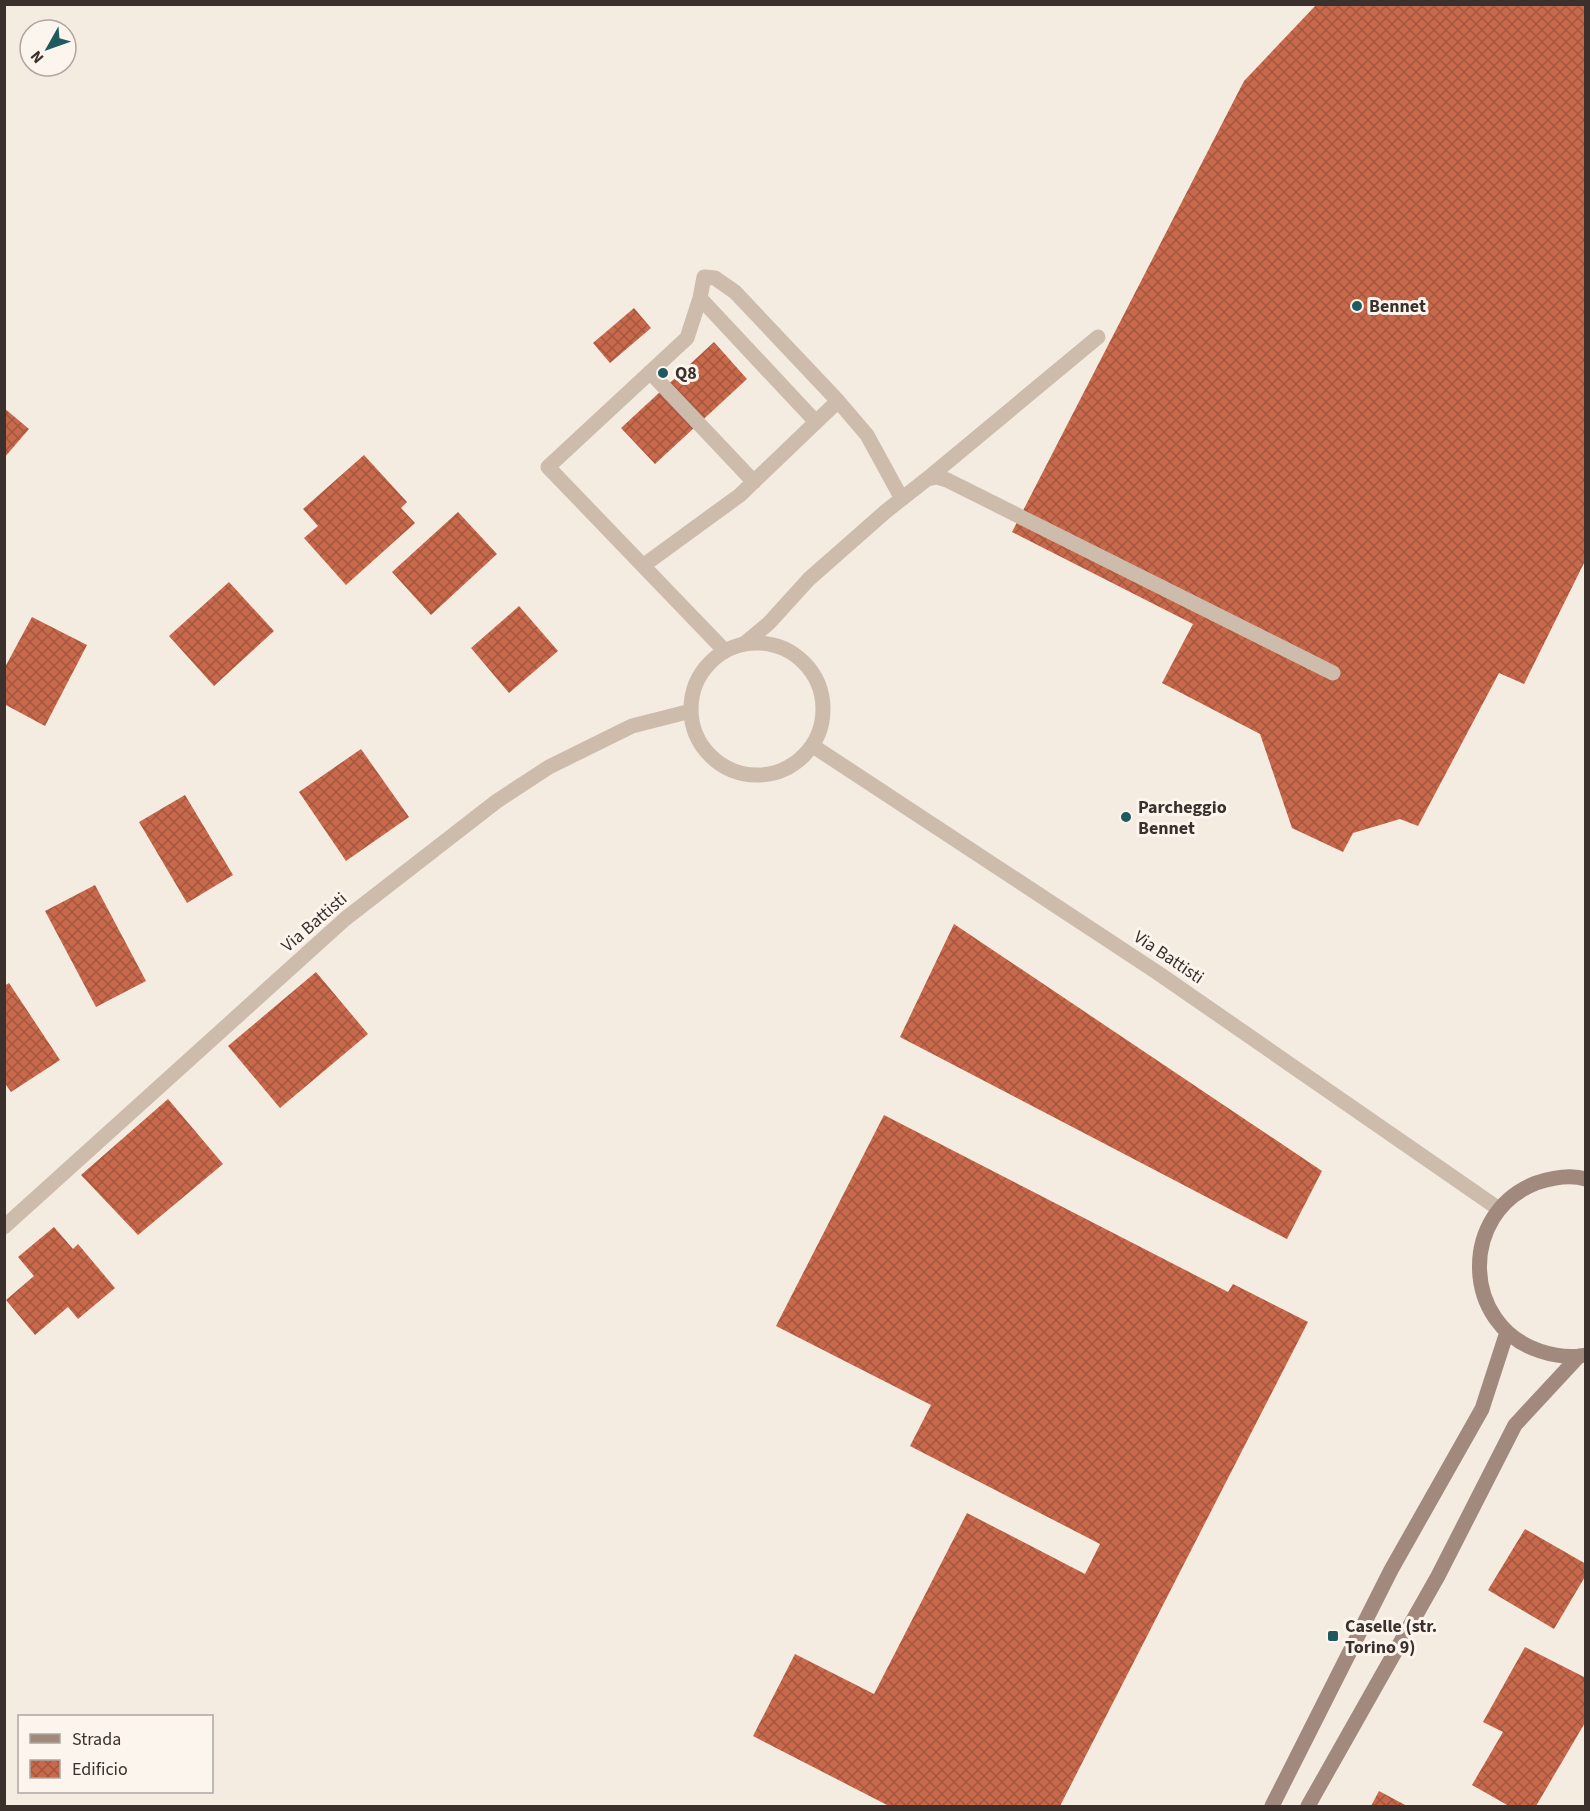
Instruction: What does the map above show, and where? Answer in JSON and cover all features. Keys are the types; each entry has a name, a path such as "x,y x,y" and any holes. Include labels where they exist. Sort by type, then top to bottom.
{"main road":[{"path":"1582,1355 1553,1355 1528,1347 1507,1332 1490,1311 1480,1285 1479,1258 1485,1232 1499,1209 1522,1189 1551,1178 1584,1175"},
{"path":"1272,1806 1391,1570 1482,1409 1507,1332"},
{"path":"1308,1806 1438,1576 1515,1425 1582,1355"}],"street":[{"path":"725,651 548,467 687,338 704,277 715,278 735,292 838,401 867,435 903,499"},
{"path":"700,298 816,422"},
{"path":"744,644 769,623 809,579 885,512 1098,338"},
{"path":"650,372 754,482"},
{"path":"644,565 740,495 838,401"},
{"path":"927,479 937,477 947,480 1333,673"},
{"path":"762,643 779,647 795,655 808,668 819,686 824,706 819,733 813,746 800,760 785,770 767,775 748,775 730,770 715,760 702,746 694,729 691,711 693,693 700,676 711,662 725,651 744,644 762,643"},
{"name":"Via Battisti","path":"4,1227 345,919 497,801 549,767 632,726 691,711"},
{"name":"Via Battisti","path":"813,746 1158,973 1499,1209"}],"building":[{"name":"Bennet","path":"1317,4 1586,4 1586,559 1524,684 1499,673 1418,826 1400,819 1353,833 1343,852 1292,828 1260,734 1162,683 1193,624 1012,532 1244,81"},
{"path":"634,308 651,328 610,363 593,343"},
{"path":"714,342 747,379 655,464 621,428"},
{"path":"4,408 29,429 4,458"},
{"path":"364,455 407,502 401,508 415,523 346,585 304,538 318,526 303,509"},
{"path":"458,512 497,554 431,615 392,572"},
{"path":"229,582 274,631 214,686 169,636"},
{"path":"519,606 558,651 509,693 471,648"},
{"path":"32,617 87,645 45,726 4,704 4,669"},
{"path":"361,749 409,817 346,861 299,792"},
{"path":"185,795 233,875 187,903 139,822"},
{"path":"95,885 146,981 96,1007 45,911"},
{"path":"954,924 1322,1171 1287,1239 900,1037"},
{"path":"316,972 368,1034 280,1108 228,1046"},
{"path":"9,983 60,1060 11,1092 4,1082 4,986"},
{"path":"168,1099 223,1164 138,1235 81,1175"},
{"path":"884,1115 1228,1292 1233,1284 1308,1322 1060,1806 889,1806 753,1736 795,1654 874,1694 967,1513 1085,1574 1100,1544 910,1446 931,1405 776,1326"},
{"path":"54,1227 73,1249 78,1244 115,1288 78,1319 68,1307 35,1335 6,1300 34,1276 18,1257"},
{"path":"1525,1529 1586,1564 1586,1575 1554,1629 1488,1590"},
{"path":"1525,1647 1586,1678 1586,1721 1536,1806 1509,1806 1472,1785 1503,1732 1483,1722"},
{"path":"1379,1791 1407,1806 1371,1806"}],"place":[{"name":"Bennet","path":"1357,306"},
{"name":"Q8","path":"663,373"},
{"name":"Parcheggio Bennet","path":"1126,817"},
{"name":"Caselle (str. Torino 9)","path":"1333,1636"}]}
